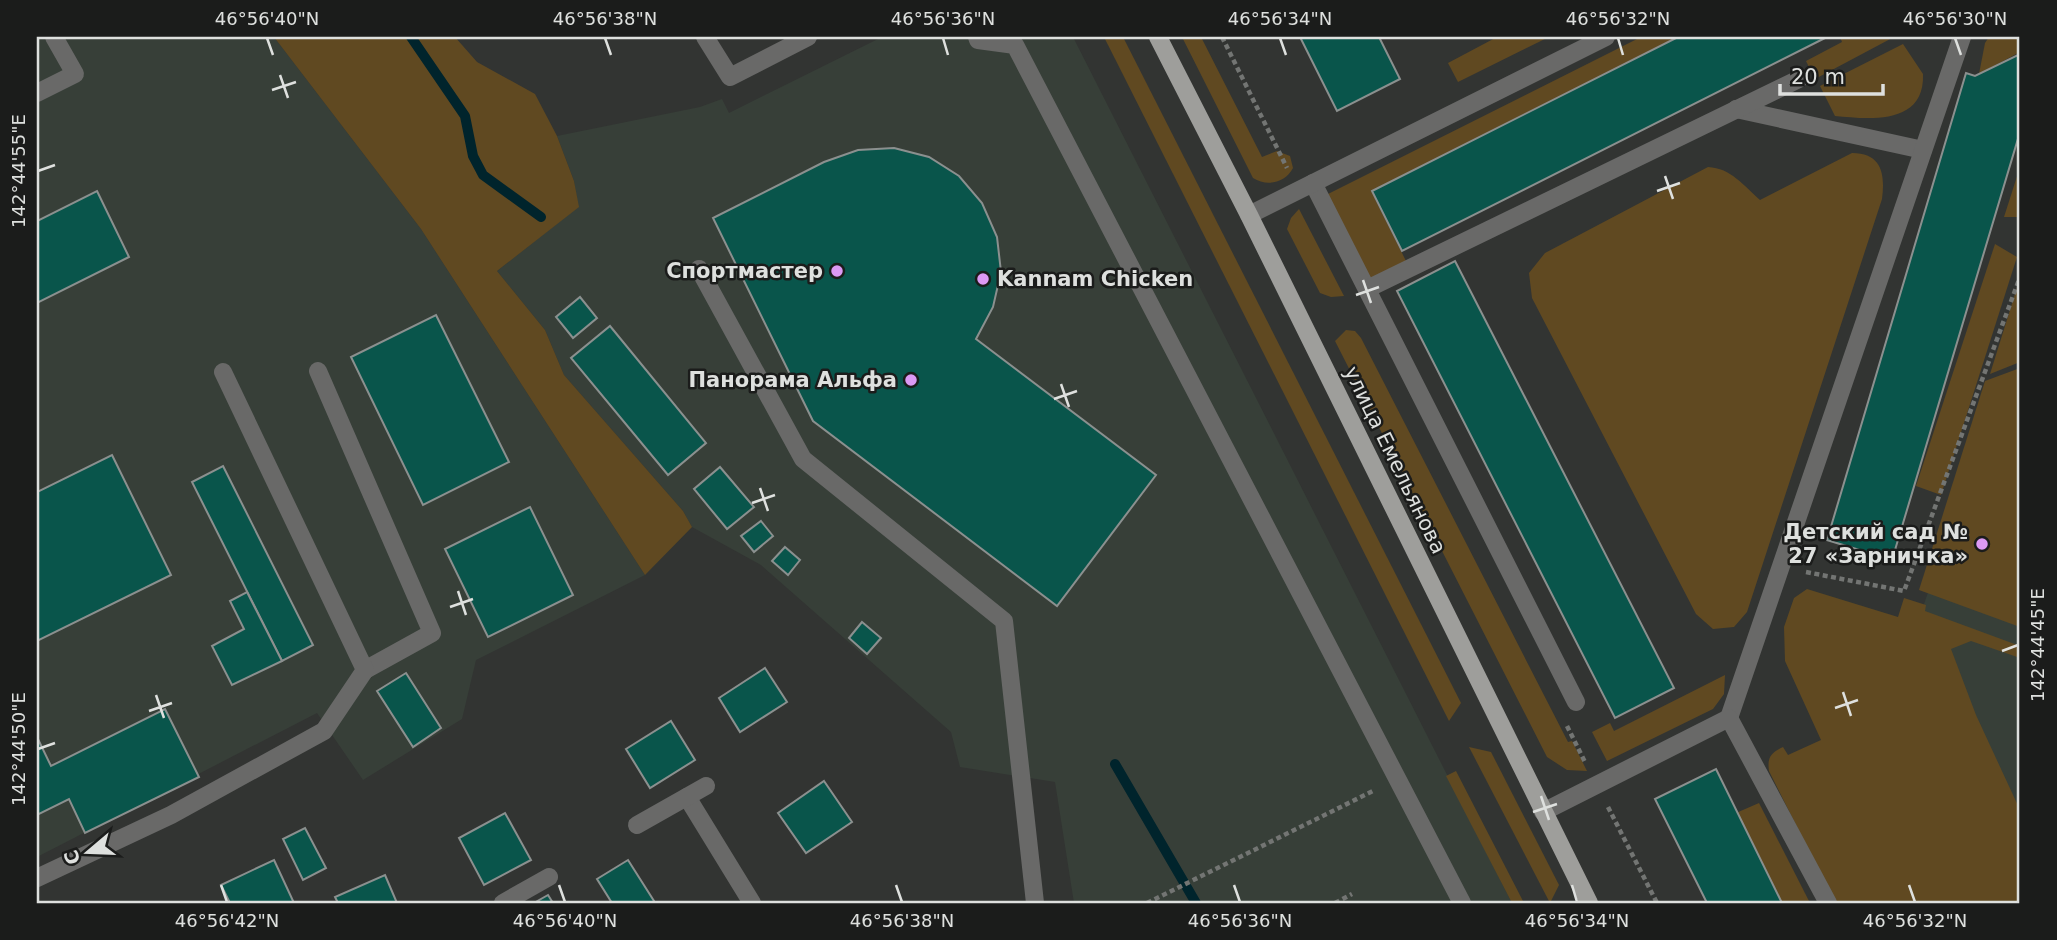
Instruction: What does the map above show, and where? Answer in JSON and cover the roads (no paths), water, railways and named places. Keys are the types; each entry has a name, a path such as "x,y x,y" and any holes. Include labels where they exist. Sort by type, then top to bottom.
{"main road":[{"name":"улица Емельянова","path":"1158,37 1250,215 1589,903"}],"street":[{"path":"37,93 75,74 54,37"},
{"path":"705,37 730,77 808,37"},
{"path":"977,37 978,40 1016,45 1462,903"},
{"path":"1250,215 1606,37"},
{"path":"1543,812 1729,718 1962,37"},
{"path":"1367,289 1799,79"},
{"path":"1736,109 1923,150"},
{"path":"1306,186 1367,289 1576,702"},
{"path":"699,269 803,459 1004,621 1035,903"},
{"path":"37,878 171,815 324,731 365,670 432,633 318,371"},
{"path":"223,372 365,670"},
{"path":"1729,718 1828,903"},
{"path":"637,825 706,786"},
{"path":"687,797 752,903"},
{"path":"503,903 549,877"}],"waterway":[{"path":"411,37 465,116 473,156 483,175 541,217"},
{"path":"1115,764 1196,903"}],"place":[{"name":"Спортмастер","path":"837,271"},
{"name":"Kannam Chicken","path":"983,279"},
{"name":"Панорама Альфа","path":"911,380"},
{"name":"Детский сад № 27 «Зарничка»","path":"1982,544"}]}
